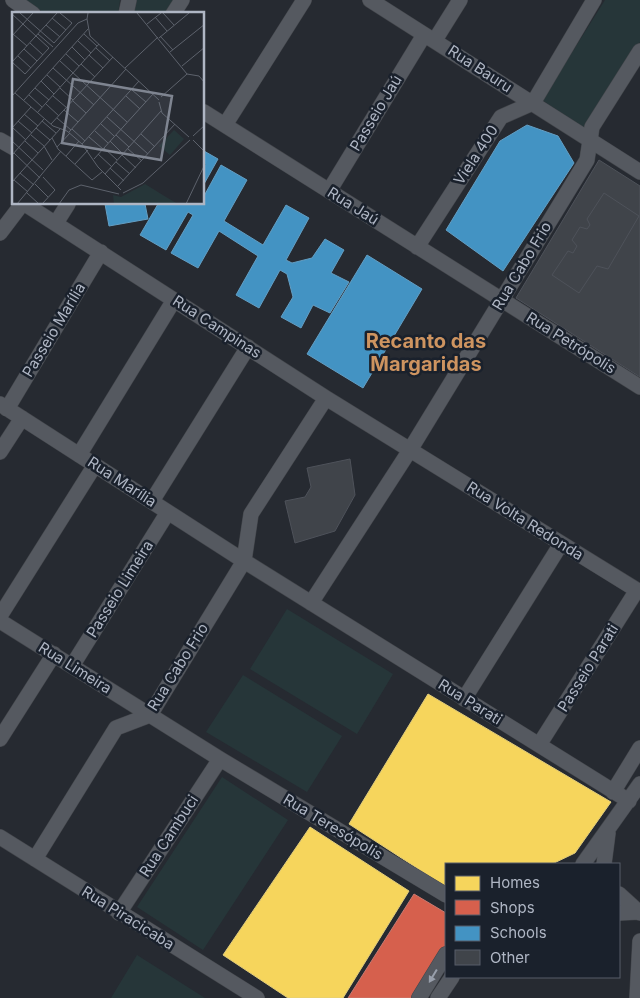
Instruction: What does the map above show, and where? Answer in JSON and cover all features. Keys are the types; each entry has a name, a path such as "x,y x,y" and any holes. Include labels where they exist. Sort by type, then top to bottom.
{"street":[{"path":"13,0 30,12"},
{"path":"174,12 182,0"},
{"path":"225,125 304,0"},
{"name":"Rua Bauru","path":"370,0 640,172"},
{"name":"Passeio Jaú","path":"329,191 430,38 460,0"},
{"path":"533,103 594,0"},
{"name":"Rua Cabo Frio","path":"312,603 410,450 587,160 592,127 640,51"},
{"name":"Viela 400","path":"417,247 501,117 533,103"},
{"name":"Rua Jaú","path":"205,113 501,300"},
{"path":"0,140 12,147"},
{"path":"0,233 22,205"},
{"name":"Rua Campinas","path":"25,205 56,223 248,348 410,450"},
{"path":"56,223 67,205"},
{"name":"Passeio Marília","path":"3,406 101,252"},
{"path":"79,455 174,300"},
{"name":"Rua Petrópolis","path":"501,300 640,387"},
{"path":"152,501 248,348"},
{"path":"244,561 251,514 326,398"},
{"name":"Rua Marília","path":"3,406 312,603"},
{"path":"0,452 22,418"},
{"name":"Rua Volta Redonda","path":"410,450 638,591"},
{"path":"0,616 95,465"},
{"name":"Passeio Limeira","path":"72,666 168,512"},
{"path":"464,699 561,544"},
{"name":"Rua Cabo Frio","path":"35,859 116,728 150,715 244,561"},
{"name":"Passeio Parati","path":"539,746 638,591"},
{"name":"Rua Parati","path":"312,603 629,801"},
{"name":"Rua Limeira","path":"0,621 220,759"},
{"path":"0,739 54,654"},
{"path":"613,792 640,748"},
{"name":"Rua Teresópolis","path":"220,759 445,894"},
{"name":"Rua Cambuci","path":"119,913 220,759"},
{"path":"584,863 640,784"},
{"path":"604,863 608,829"},
{"name":"Rua Piracicaba","path":"0,837 256,998"},
{"path":"620,895 639,913"},
{"path":"620,913 639,913"},
{"path":"637,998 640,941"},
{"path":"419,998 445,956"},
{"path":"438,998 451,978"}],"shaded area":[{"path":"25,0 120,0 118,12 43,12"},
{"path":"135,0 177,0 169,12 132,12"},
{"path":"605,0 640,0 640,42 585,129 542,100"},
{"path":"287,609 393,674 357,734 250,669"},
{"path":"243,675 342,736 307,792 206,732"},
{"path":"222,777 288,820 203,950 137,907"},
{"path":"137,955 205,998 111,998"}],"building: Homes":[{"path":"428,694 611,802 575,853 554,863 445,863 445,886 349,824"},
{"path":"310,827 409,891 343,998 288,998 223,955"}],"building: Shops":[{"path":"414,894 445,912 445,947 412,998 348,998"}],"building: Schools":[{"path":"527,125 558,136 574,163 503,271 446,230 500,141"},
{"path":"205,152 218,159 205,182"},
{"path":"221,165 247,180 224,221 263,245 286,205 309,218 286,260 292,263 312,258 325,239 344,250 331,273 349,282 330,313 313,305 301,328 281,317 293,297 287,274 280,270 259,308 236,295 258,256 219,231 198,268 171,253 193,215 188,212 166,250 140,235 157,205 205,205 205,194"},
{"path":"105,205 145,205 148,219 109,226"},
{"path":"367,255 422,289 363,388 307,354"}],"building: Other":[{"path":"599,160 640,186 640,377 516,298"},
{"path":"604,193 639,216 608,269 597,266 579,293 552,275 568,251 573,253 577,246 572,240 580,227 587,229 590,225 587,219"},
{"path":"350,459 355,495 335,531 295,543 285,501 305,497 311,487 307,468"}],"district":[{"name":"Recanto das Margaridas","path":"426,352"}]}
